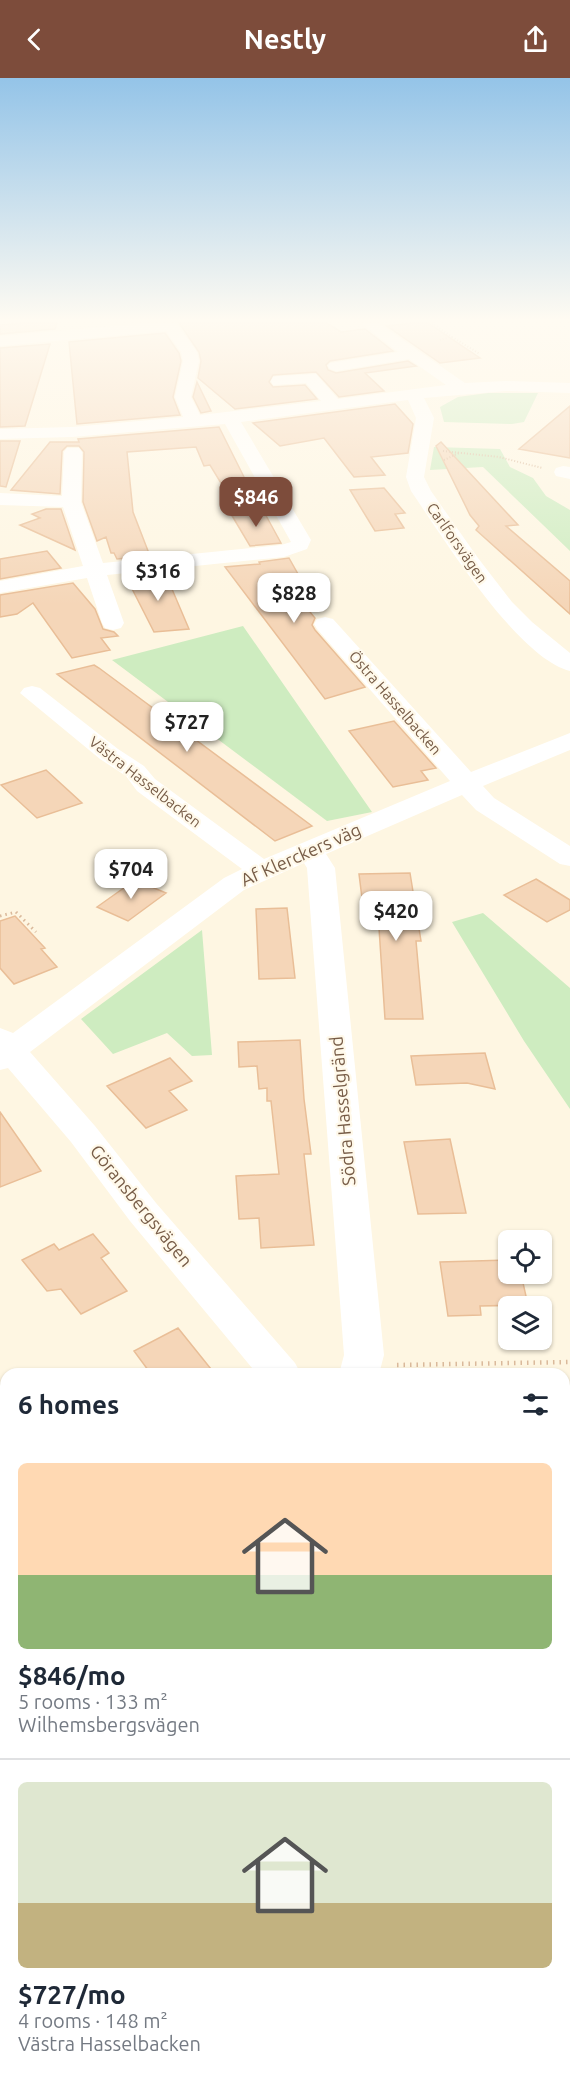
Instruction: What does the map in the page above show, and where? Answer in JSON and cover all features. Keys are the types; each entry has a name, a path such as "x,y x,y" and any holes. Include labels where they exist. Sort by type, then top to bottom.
{"street":[{"path":"192,417 194,422"},
{"path":"0,434 72,432 240,417"},
{"name":"Carlforsvägen","path":"424,417 415,477 421,491 499,602 522,628 570,664"},
{"path":"0,586 94,570 284,551 300,545 301,540 230,418"},
{"path":"73,452 71,502 113,623"},
{"path":"0,499 71,502"},
{"name":"Östra Hasselbacken","path":"325,624 485,804 570,858"},
{"name":"Västra Hasselbacken","path":"32,693 109,754 135,771 146,785 260,869"},
{"name":"Af Klerckers väg","path":"4,1049 234,884 260,869 310,851 466,783 570,741"},
{"name":"Södra Hasselgränd","path":"310,851 321,868 364,1355 361,1368"},
{"name":"Göransbergsvägen","path":"4,1049 83,1134 143,1212 276,1368"}],"path":[{"path":"418,450 499,457 567,473"},
{"path":"0,916 16,912 36,932"},
{"path":"412,1368 570,1362"}],"green space":[{"path":"443,417 527,417 524,422 512,424 444,422"},
{"path":"434,447 500,449 510,467 533,478 546,496 570,510 570,551 483,467 430,470"},
{"path":"243,626 372,812 327,821 112,660"},
{"path":"483,913 570,988 570,1109 524,1041 452,922"},
{"path":"202,930 212,1055 192,1056 167,1033 113,1054 81,1019"}],"building":[{"path":"0,417 28,417 25,426 0,427"},
{"path":"76,417 159,417 77,424"},
{"path":"299,417 407,417 413,424 408,453 371,457 385,475 354,477 324,438 280,446 253,423"},
{"path":"557,417 570,417 570,458 519,449"},
{"path":"219,427 251,491 227,493 210,465 204,466 196,447 127,452 133,512 150,556 117,559 114,553 111,553 106,537 97,541 83,502 84,452 79,446 67,446 62,451 60,494 11,490 50,442 79,442 78,439"},
{"path":"0,441 20,441 6,487 0,486"},
{"path":"441,442 518,525 506,526 570,581 570,614 476,530 479,526 470,515 436,446"},
{"path":"384,488 405,513 395,514 404,528 375,531 350,490"},
{"path":"46,509 61,509 75,550 20,525 40,518 32,514"},
{"path":"263,510 281,543 250,546 231,514"},
{"path":"47,551 61,568 0,579 0,559"},
{"path":"289,558 303,583 288,585 315,618 312,625 315,630 365,687 325,699 225,567 260,564 259,562"},
{"path":"157,572 158,576 166,575 189,629 154,632 125,575"},
{"path":"73,583 95,609 103,629 114,632 118,636 101,638 110,650 72,658 33,603 17,614 0,617 0,595"},
{"path":"94,665 312,826 275,841 57,674"},
{"path":"394,721 436,768 421,771 428,780 393,787 349,731"},
{"path":"46,770 82,803 37,818 1,785"},
{"path":"410,873 421,941 416,941 423,1019 385,1019 379,928 374,928 370,898 362,898 359,874"},
{"path":"536,879 570,900 570,910 547,922 504,895"},
{"path":"135,880 166,893 128,921 97,907"},
{"path":"287,908 295,978 259,979 256,909"},
{"path":"15,916 45,948 41,949 57,967 14,984 0,968 0,921"},
{"path":"300,1040 311,1154 304,1154 314,1245 261,1248 259,1218 239,1219 236,1176 279,1174 271,1101 267,1101 267,1088 259,1089 257,1066 239,1067 238,1042"},
{"path":"485,1053 495,1089 467,1083 416,1085 411,1056"},
{"path":"170,1058 192,1081 169,1091 187,1110 146,1128 107,1086"},
{"path":"0,1112 41,1171 0,1187"},
{"path":"450,1139 466,1213 418,1214 404,1142"},
{"path":"93,1234 109,1253 101,1258 127,1291 81,1314 61,1289 47,1291 22,1260 54,1244 59,1250"},
{"path":"498,1260 498,1284 523,1284 526,1296 498,1296 498,1306 480,1306 481,1315 448,1316 440,1262"},
{"path":"178,1328 210,1368 147,1368 134,1351"}]}
